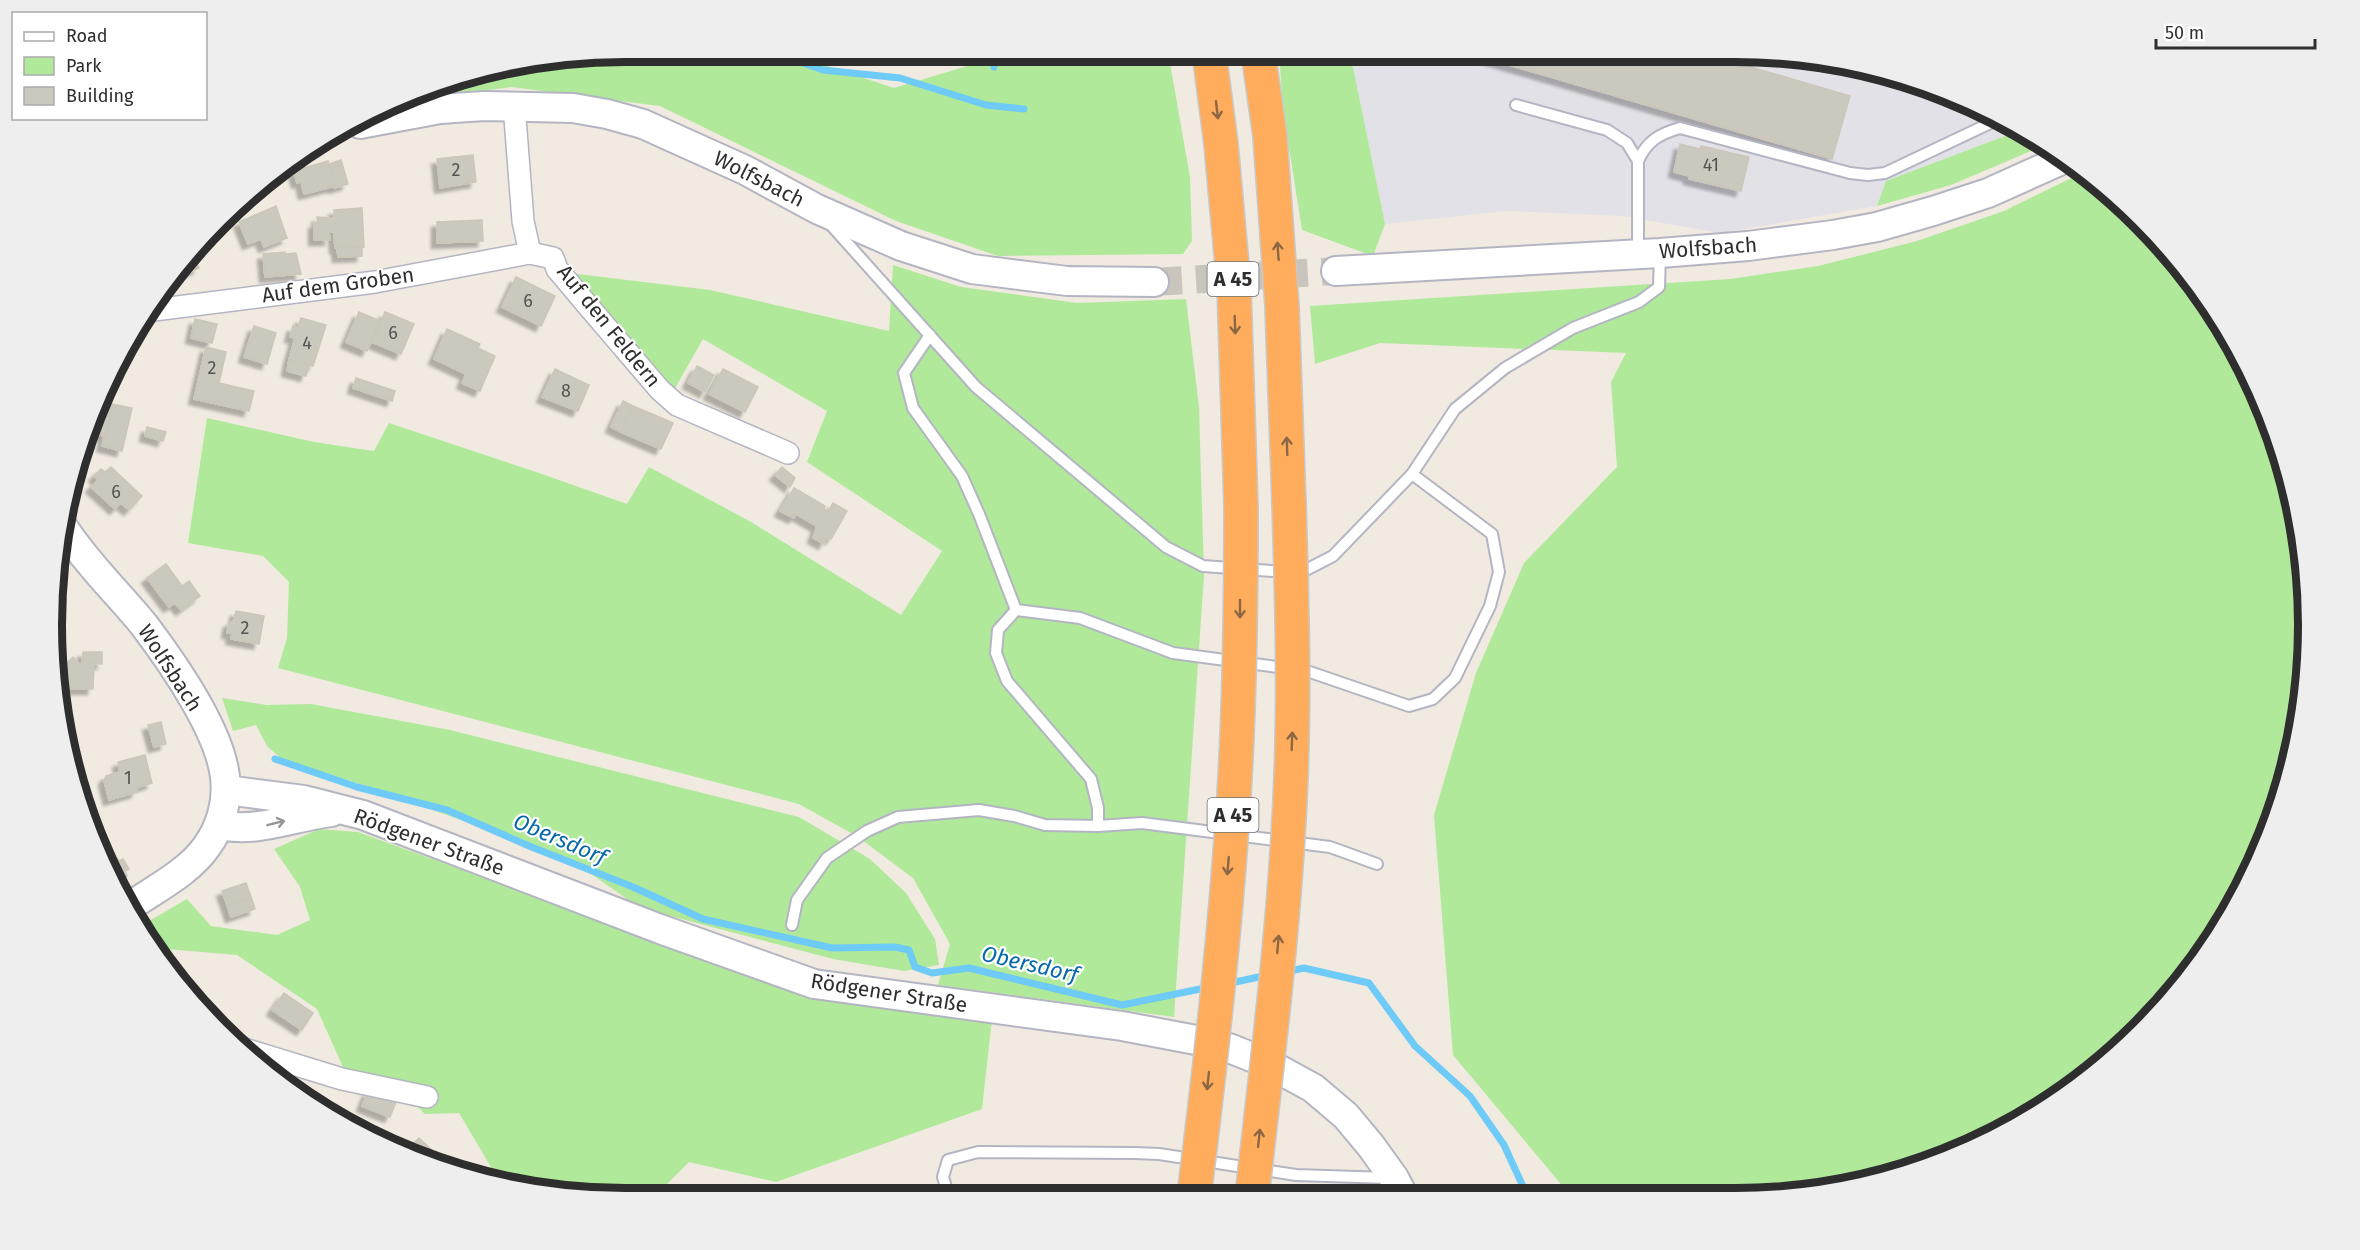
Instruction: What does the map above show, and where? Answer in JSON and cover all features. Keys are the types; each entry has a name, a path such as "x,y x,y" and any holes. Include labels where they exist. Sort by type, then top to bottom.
{"highway":[{"name":"A 45","path":"1195,1188 1222,944 1234,794 1240,662 1241,508 1234,287 1221,144 1210,62"},
{"name":"A 45","path":"1253,1188 1278,951 1290,800 1294,660 1281,295 1270,136 1259,62"}],"main road":[{"name":"Wolfsbach","path":"372,122 440,110 514,105 573,108 607,114 643,124 745,170 817,209 901,246 972,269 1067,281 1154,282"},
{"name":"Wolfsbach","path":"1336,271 1748,246 1877,227 1988,193 2057,162"},
{"name":"Wolfsbach","path":"69,535 144,626 185,686 211,734 220,758 226,790 219,825 207,847 197,858 135,903"},
{"name":"Rödgener Straße","path":"226,790 304,800 363,815 660,929 814,984 1122,1026 1229,1048 1269,1064 1312,1088 1346,1116 1371,1146 1399,1187"},
{"name":"Rödgener Straße","path":"219,825 238,829 258,827 341,810"}],"street":[{"name":"Auf den Feldern","path":"514,105 523,222 530,253 554,258 557,269 589,308 660,390 677,405 788,453"},
{"name":"Auf dem Groben","path":"158,310 375,282 530,253"},
{"path":"259,1053 342,1079 427,1097"}],"lane":[{"path":"817,209 976,387 1166,547 1203,566 1300,573 1333,556 1412,474 1455,409 1505,368 1573,328 1639,302 1659,287 1649,253 1638,161 1627,143 1607,130 1516,105"},
{"path":"1638,161 1644,148 1653,139 1664,132 1680,128 1850,173 1868,175 1885,173 1990,123"},
{"path":"930,335 904,373 913,408 962,476 1016,610"},
{"path":"1016,610 1080,618 1173,653 1307,671 1408,706 1432,699 1455,678 1490,606 1499,572 1492,534 1412,474"},
{"path":"1016,610 998,630 996,653 1007,681 1091,779 1098,808 1098,826"},
{"path":"792,925 797,900 827,858 867,831 898,817 979,810 1014,816 1045,825 1098,826 1142,823 1330,847 1377,864"},
{"path":"946,1188 943,1177 948,1160 978,1152 1159,1154 1296,1175 1399,1187"}],"shaded area":[{"path":"1352,62 1735,62 1809,66 1845,72 1916,91 1951,104 2011,134 1886,181 1877,206 1720,233 1623,216 1506,211 1385,224"}],"green space":[{"path":"815,62 894,88 981,62 1170,62 1190,177 1192,241 1183,254 998,256 896,221 660,106 511,87 424,99 515,72 588,63"},
{"path":"1280,62 1352,62 1385,224 1373,256 1302,230 1283,110"},
{"path":"2011,134 2036,149 1951,185 1877,206 1886,181"},
{"path":"2075,176 2078,178 2107,201 2159,253 2182,282 2223,343 2256,409 2269,444 2288,515 2294,551 2298,625 2294,699 2288,735 2269,806 2256,841 2223,907 2204,938 2159,997 2107,1049 2078,1072 2048,1094 1984,1130 1916,1159 1845,1178 1809,1184 1735,1188 1564,1188 1453,1055 1434,815 1476,673 1524,563 1617,467 1611,382 1626,353 1380,343 1315,364 1310,306 1730,279 1818,266 1917,241 2004,211"},
{"path":"893,265 961,287 1077,303 1186,299 1199,407 1204,575 1174,1017 938,985 950,944 913,878 858,837 799,804 278,668 287,638 289,582 263,556 188,543 207,418 314,442 374,451 389,423 627,504 649,467 751,522 901,615 942,551 807,462 827,411 703,339 674,390 642,360 569,273 710,290 889,331"},
{"path":"222,698 267,705 311,704 450,730 799,817 870,859 906,893 935,939 939,965 904,971 833,959 640,908 568,858 357,783 283,760 267,746 256,725 233,731"},
{"path":"319,829 358,832 653,939 992,1019 982,1109 776,1182 689,1162 663,1188 551,1184 494,1173 459,1113 425,1114 403,1093 343,1067 317,1009 237,955 166,949 167,953 156,938 147,923 187,899 211,926 277,935 310,920 300,887 274,849"}],"building":[{"path":"1499,62 1734,62 1850,96 1832,159"},
{"path":"1680,144 1700,149 1701,146 1749,157 1741,191 1689,179 1689,176 1674,172"},
{"path":"473,155 476,182 440,188 437,159"},
{"path":"341,160 348,184 334,188 329,164"},
{"path":"328,161 335,186 304,194 301,181 297,183 294,171"},
{"path":"276,206 287,238 264,247 261,239 248,244 239,222"},
{"path":"362,208 364,247 335,248 334,232 329,232 330,240 314,240 314,223 318,223 317,217 334,218 334,210"},
{"path":"482,220 483,241 437,243 437,222"},
{"path":"362,247 362,256 338,257 337,248"},
{"path":"285,252 285,254 296,253 301,274 265,277 263,254"},
{"path":"195,260 199,268 183,275"},
{"path":"516,277 555,296 541,326 502,307"},
{"path":"359,312 380,321 367,351 346,342"},
{"path":"385,312 414,324 401,354 372,342"},
{"path":"301,318 326,325 313,366 289,360 295,338 290,337 293,326 298,328"},
{"path":"195,319 217,324 212,343 191,338"},
{"path":"254,326 276,333 267,364 244,357"},
{"path":"447,329 480,344 478,348 495,356 480,391 462,383 466,374 434,359"},
{"path":"206,347 226,352 219,383 254,391 249,411 194,399"},
{"path":"289,360 309,365 306,376 287,371"},
{"path":"697,366 714,375 705,392 688,383"},
{"path":"555,369 589,385 578,411 542,397"},
{"path":"723,369 758,387 745,412 709,394"},
{"path":"356,378 395,391 392,401 353,388"},
{"path":"623,401 633,406 621,432 611,427"},
{"path":"112,404 132,408 122,451 102,446"},
{"path":"633,406 673,423 661,449 621,432"},
{"path":"105,407 112,408 105,436 95,434"},
{"path":"147,427 166,432 163,441 145,436"},
{"path":"111,467 142,496 129,510 121,503 115,509 91,487 98,480 94,476 101,469 105,472"},
{"path":"782,467 795,478 790,487 775,475"},
{"path":"794,488 825,506 824,509 828,512 833,503 847,511 831,539 827,537 824,544 813,538 817,526 796,514 794,518 780,511"},
{"path":"166,564 182,586 189,581 200,596 181,610 175,603 169,607 147,578"},
{"path":"236,611 264,616 259,644 231,639 232,633 227,633 229,622 233,622"},
{"path":"83,652 102,652 102,664 82,663"},
{"path":"73,657 78,663 94,664 93,689 65,689 63,667"},
{"path":"161,722 166,744 154,747 148,725"},
{"path":"145,755 152,783 136,788 137,792 109,800 104,780 106,776 120,772 118,762"},
{"path":"114,853 119,861 123,859 129,869 125,871 127,876 123,880 120,874 111,855"},
{"path":"246,883 251,897 227,905 222,891"},
{"path":"251,897 255,909 231,917 227,905"},
{"path":"284,993 313,1013 302,1030 272,1010"},
{"path":"368,1091 396,1102 390,1117 362,1106"},
{"path":"419,1138 440,1157 410,1147"}],"waterway":[{"name":"Wolfsbach","path":"800,62 823,70 900,78 986,105 1024,109"},
{"path":"994,67 995,62"},
{"name":"Obersdorf","path":"275,759 357,787 447,810 529,846 633,887 703,919 832,948 895,947 909,950 915,967 932,973 969,968 1122,1005 1210,987"},
{"name":"Obersdorf","path":"1285,972 1304,968 1369,983 1415,1046 1470,1096 1504,1145 1524,1188"},
{"name":"Obersdorf","path":"1226,984 1268,975"}],"tunnel":[{"path":"1154,282 1336,271"}]}
